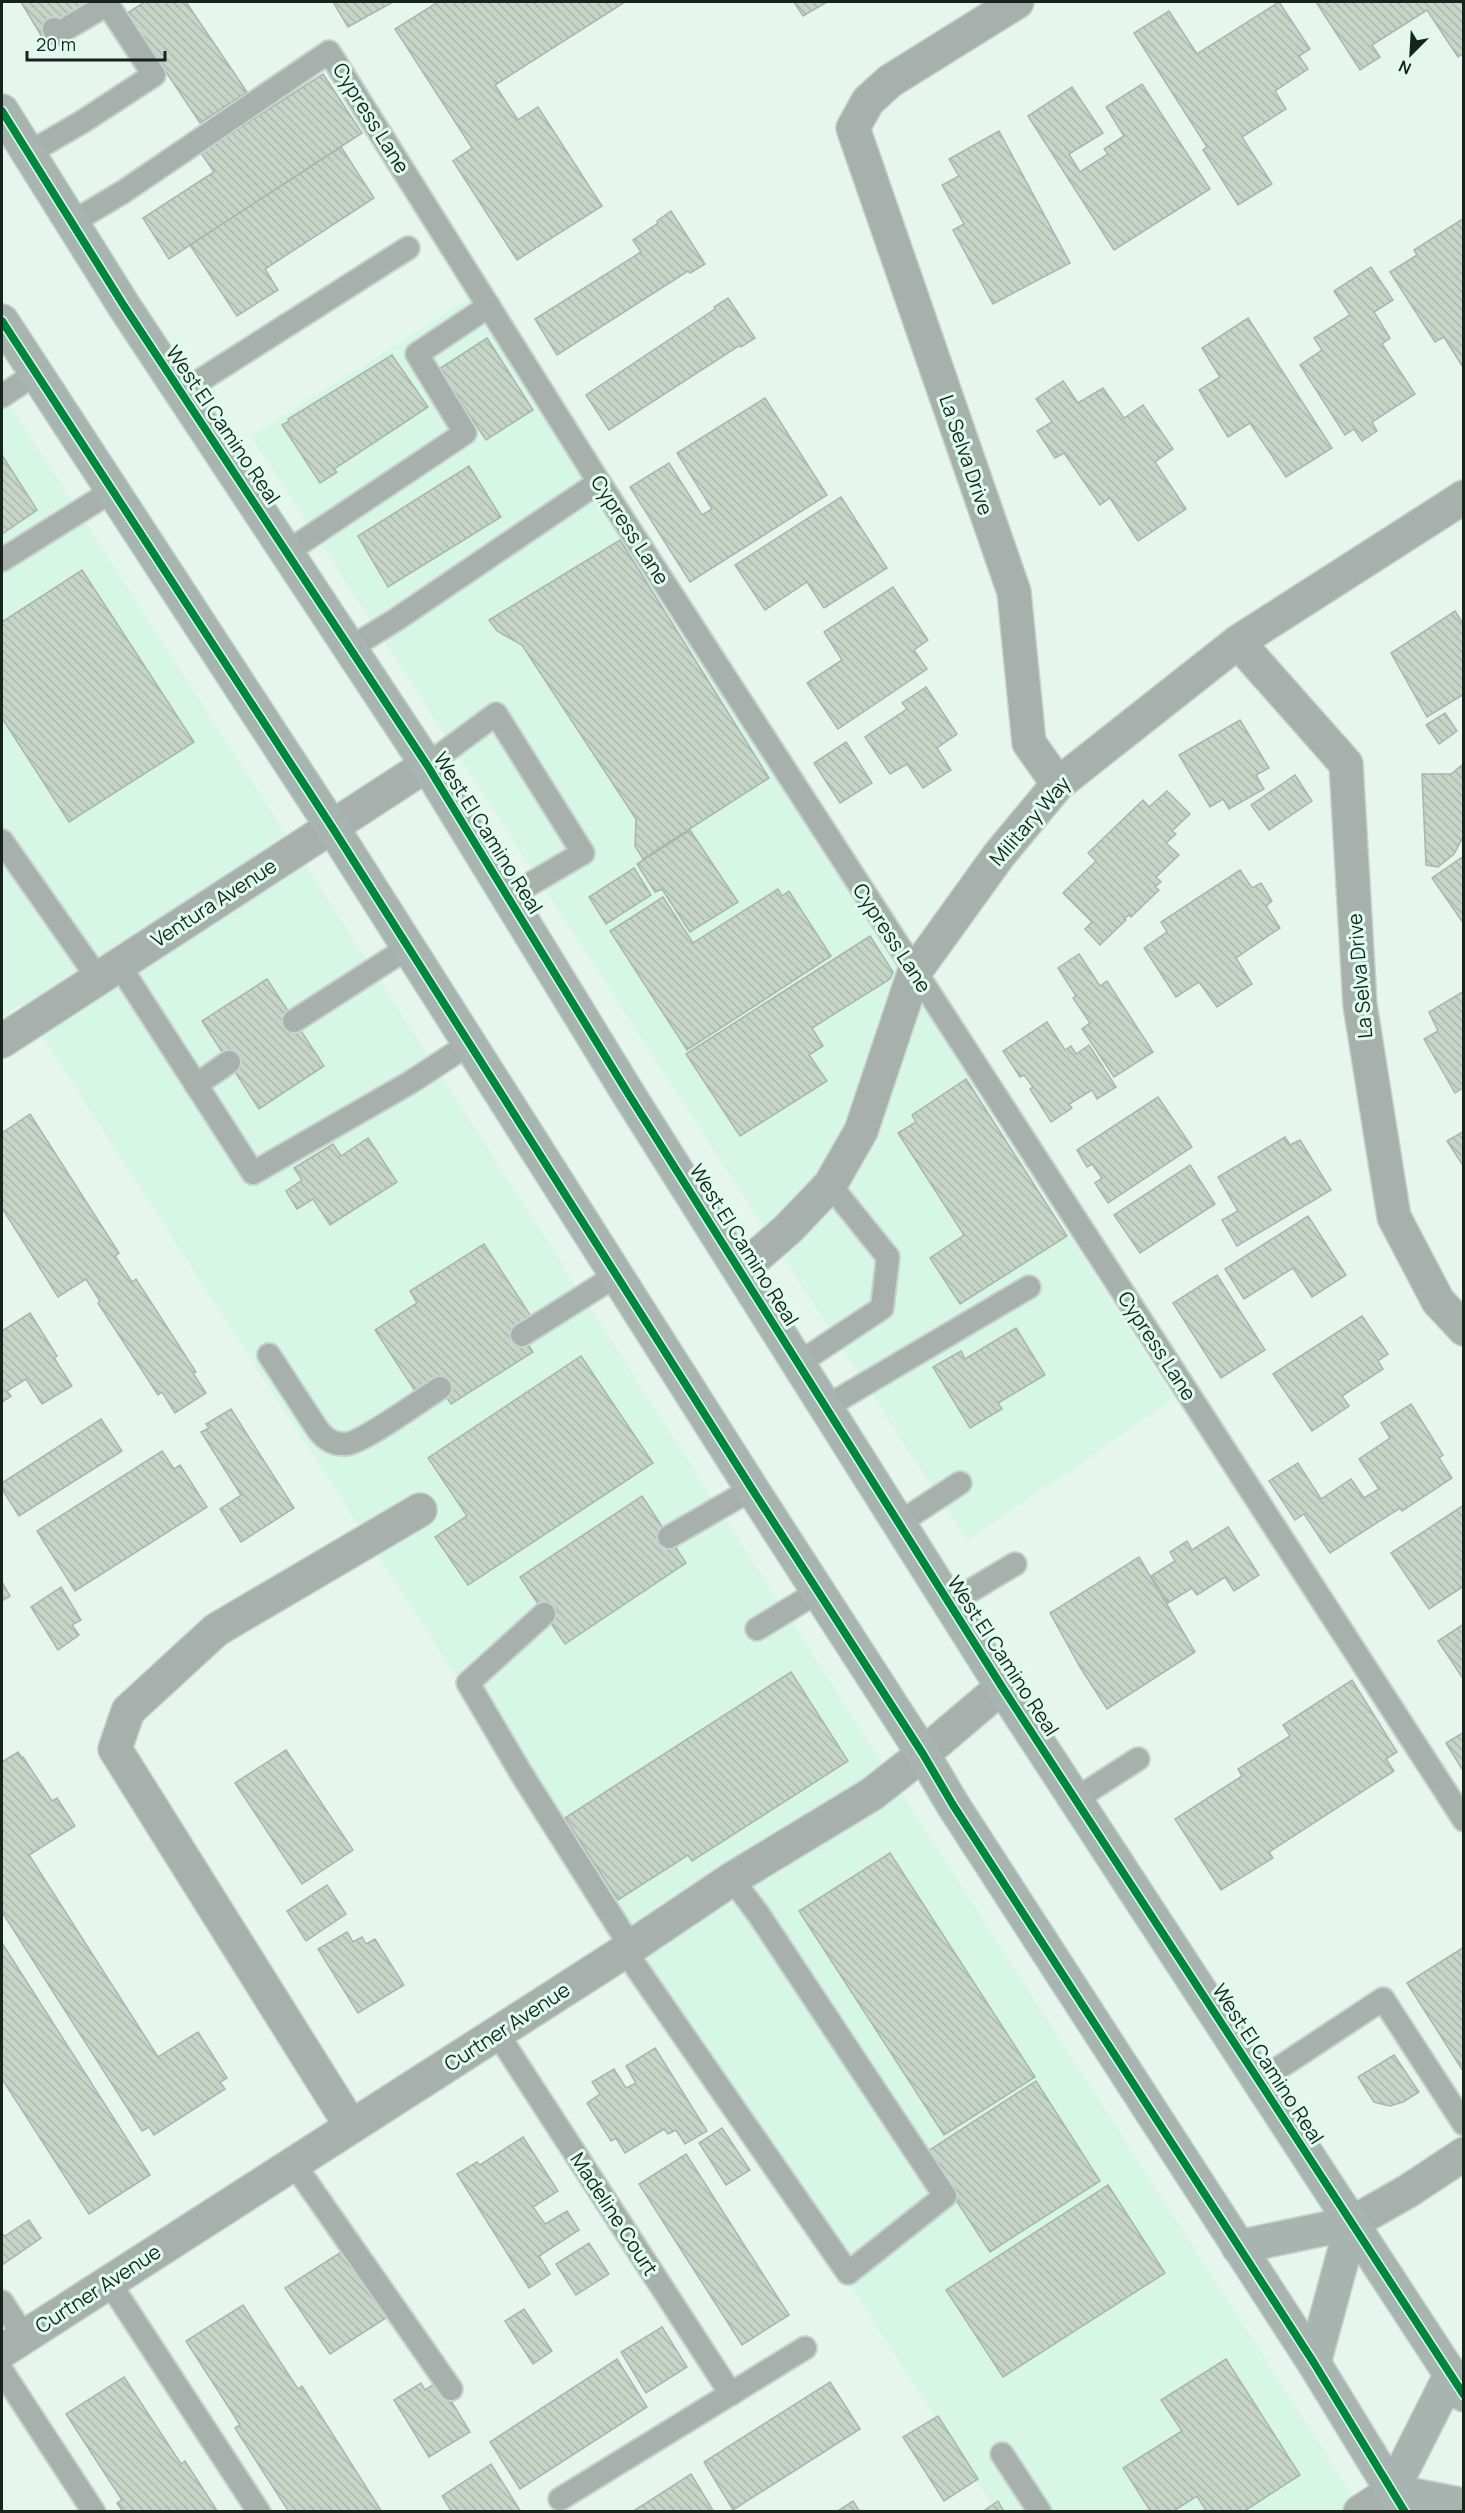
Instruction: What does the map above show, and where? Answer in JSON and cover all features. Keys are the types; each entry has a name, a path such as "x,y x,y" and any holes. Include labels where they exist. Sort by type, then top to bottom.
{"main road":[{"name":"West El Camino Real","path":"2,111 124,306 427,765 629,1095 1002,1687 1457,2384"},
{"path":"2,321 34,374 332,826 752,1490 924,1754 960,1815 1314,2364 1399,2501"},
{"path":"1238,2247 1352,2223 1314,2364"},
{"path":"1399,2501 1457,2384"},
{"path":"1399,2501 1464,2505"}],"street":[{"name":"La Selva Drive","path":"1017,2 890,81 868,101 853,128 1014,592 1029,743 1058,784"},
{"name":"Military Way","path":"741,1270 788,1229 830,1185 861,1131 914,973 999,855 1058,784 1238,642 1464,498"},
{"name":"La Selva Drive","path":"1238,642 1346,764 1360,1005 1394,1216 1438,1301 1464,1329"},
{"name":"Ventura Avenue","path":"2,1041 427,765"},
{"path":"351,2126 115,1749 128,1711 216,1630 420,1510"},
{"name":"Curtner Avenue","path":"13,2343 628,1949 732,1879 872,1794 924,1754 1002,1687"},
{"path":"1352,2223 1408,2191 1464,2154"},
{"path":"1360,2511 1399,2501"}],"lane":[{"path":"27,153 82,122 154,75 86,13"},
{"name":"Cypress Lane","path":"71,223 123,192 329,52 599,482 914,973 1464,1820"},
{"path":"182,392 408,248"},
{"path":"287,552 465,433 417,354 489,306"},
{"path":"2,396 34,374"},
{"path":"350,648 397,619 599,482"},
{"path":"2,560 112,491"},
{"path":"427,765 496,714 583,853 508,897"},
{"path":"2,841 196,1084 253,1173 411,1082 469,1044"},
{"path":"294,1021 409,947"},
{"path":"196,1084 229,1062"},
{"path":"799,1363 882,1308 888,1257 830,1185"},
{"path":"522,1335 617,1275"},
{"path":"826,1407 1029,1287"},
{"path":"269,1355 318,1430 324,1438 334,1443 354,1443 440,1388"},
{"path":"899,1523 960,1482"},
{"path":"669,1537 752,1490"},
{"path":"950,1603 1015,1564"},
{"path":"757,1629 819,1591"},
{"path":"544,1614 468,1683 628,1949 848,2273 945,2196 759,1915 732,1879"},
{"path":"1076,1799 1138,1759"},
{"path":"1259,2081 1383,1999 1464,2124"},
{"name":"Madeline Court","path":"497,2033 731,2394"},
{"path":"294,2164 451,2389"},
{"path":"109,2282 259,2511"},
{"path":"2,2302 13,2343"},
{"path":"560,2499 805,2349"},
{"path":"2,2372 94,2511"},
{"path":"1002,2454 1040,2511"}],"shaded area":[{"path":"469,299 1174,1399 967,1541 251,436"},
{"path":"2,392 1363,2511 996,2511 21,1004 2,1016"}],"building":[{"path":"21,2 101,2 42,37"},
{"path":"145,2 186,2 247,92 200,123 127,13"},
{"path":"333,2 393,2 348,27"},
{"path":"438,2 625,2 495,85 518,120 538,107 602,206 517,260 453,161 472,148 395,29"},
{"path":"794,2 827,2 803,16"},
{"path":"1279,2 1310,49 1299,56 1308,69 1275,91 1286,109 1242,137 1272,184 1238,205 1203,150 1207,147 1134,33 1169,11 1197,54"},
{"path":"1316,2 1464,2 1464,53 1458,57 1427,10 1372,45 1380,57 1360,70"},
{"path":"323,74 362,133 169,259 143,218 214,172 201,153"},
{"path":"1142,84 1210,189 1114,250 1028,116 1072,87 1103,133 1069,154 1080,172 1108,154 1104,149 1124,136 1106,107"},
{"path":"999,131 1070,263 993,304 953,230 964,224 942,185 959,176 949,159"},
{"path":"341,147 374,198 265,269 278,290 237,316 190,245"},
{"path":"671,211 705,264 690,273 688,271 557,355 535,319 641,252 633,240"},
{"path":"1464,218 1464,369 1444,337 1435,342 1390,272 1417,255 1414,250"},
{"path":"1371,267 1393,300 1374,312 1390,338 1382,344 1415,394 1372,422 1377,431 1362,441 1354,429 1345,435 1300,365 1322,350 1314,338 1350,315 1334,291"},
{"path":"728,298 755,338 741,347 740,345 609,430 586,395"},
{"path":"1248,318 1332,448 1286,477 1250,423 1228,437 1199,390 1220,377 1202,348"},
{"path":"487,338 533,410 486,440 439,369"},
{"path":"392,355 428,407 334,469 337,472 320,483 282,425 289,421 288,419"},
{"path":"1063,381 1078,403 1103,388 1124,418 1143,405 1173,449 1155,462 1186,509 1138,541 1110,498 1100,505 1064,453 1055,458 1037,431 1052,422 1036,399"},
{"path":"765,398 827,495 690,582 630,487 669,463 702,515 712,509 677,453"},
{"path":"2,455 37,510 2,534"},
{"path":"469,466 501,517 388,587 358,536"},
{"path":"841,497 887,568 824,608 807,582 765,610 735,565"},
{"path":"620,540 769,778 643,859 635,846 636,819 522,645 497,631 489,620"},
{"path":"82,570 194,742 69,822 2,718 2,622"},
{"path":"893,587 928,640 914,650 927,669 838,729 807,683 842,660 824,632"},
{"path":"1455,611 1464,625 1464,694 1427,717 1391,653"},
{"path":"926,687 957,734 937,748 951,770 923,788 907,764 890,774 865,737 907,709 902,703"},
{"path":"1445,713 1457,731 1439,744 1426,725"},
{"path":"1240,720 1269,768 1256,775 1264,789 1229,809 1223,799 1210,807 1179,755"},
{"path":"846,742 872,783 840,803 814,763"},
{"path":"1462,765 1464,835 1454,854 1438,867 1426,865 1422,774 1451,774"},
{"path":"1295,775 1312,801 1269,830 1251,805"},
{"path":"1167,791 1190,814 1172,831 1176,834 1166,843 1179,855 1156,877 1161,882 1155,887 1159,890 1131,917 1129,915 1124,919 1126,920 1100,945 1085,929 1092,922 1063,893 1096,861 1088,853 1143,800 1149,807"},
{"path":"690,830 738,902 690,932 662,889 655,892 637,864"},
{"path":"1464,856 1464,924 1432,878"},
{"path":"634,868 651,895 606,924 589,897"},
{"path":"1240,870 1252,888 1261,883 1272,901 1266,906 1280,928 1236,958 1252,984 1217,1007 1199,982 1176,997 1144,948 1167,932 1161,922"},
{"path":"778,889 782,896 789,891 831,956 687,1050 610,931 663,897 693,943"},
{"path":"870,936 893,972 890,979 812,1028 823,1046 809,1055 827,1081 740,1136 686,1054"},
{"path":"1079,954 1100,986 1107,981 1153,1052 1114,1077 1082,1029 1090,1023 1073,998 1076,996 1058,968"},
{"path":"267,979 324,1066 259,1109 202,1021"},
{"path":"1464,991 1464,1087 1455,1093 1424,1039 1438,1031 1429,1012"},
{"path":"1047,1022 1065,1050 1071,1046 1076,1054 1089,1045 1116,1087 1097,1099 1092,1090 1069,1104 1072,1108 1051,1122 1030,1089 1033,1087 1024,1075 1020,1077 1003,1051"},
{"path":"966,1079 1067,1236 960,1304 930,1258 964,1235 898,1133 916,1122 912,1115"},
{"path":"1158,1097 1192,1147 1108,1203 1095,1183 1102,1178 1092,1164 1087,1167 1077,1150"},
{"path":"30,1114 119,1253 115,1256 132,1282 136,1279 196,1372 193,1373 206,1393 175,1413 162,1392 158,1395 98,1303 100,1301 86,1279 58,1297 2,1208 2,1133"},
{"path":"1464,1131 1464,1167 1447,1141"},
{"path":"1285,1137 1290,1145 1300,1140 1331,1190 1237,1246 1222,1220 1238,1211 1218,1177"},
{"path":"368,1138 397,1182 330,1225 313,1199 297,1209 286,1191 302,1180 294,1168 333,1144 341,1156"},
{"path":"1190,1165 1215,1204 1140,1253 1114,1215"},
{"path":"1308,1216 1346,1275 1312,1297 1293,1268 1244,1299 1225,1269"},
{"path":"484,1244 534,1321 522,1335 533,1352 451,1404 438,1384 419,1397 375,1330 417,1303 410,1291"},
{"path":"1217,1275 1265,1350 1221,1378 1173,1303"},
{"path":"30,1313 57,1356 54,1358 72,1386 42,1404 26,1379 7,1391 11,1396 2,1402 2,1331"},
{"path":"1362,1316 1388,1354 1378,1361 1383,1369 1342,1396 1349,1406 1312,1431 1273,1374"},
{"path":"1016,1328 1045,1375 998,1403 1002,1409 970,1428 933,1367 961,1351 965,1359"},
{"path":"581,1356 653,1463 468,1585 435,1537 467,1516 428,1458"},
{"path":"1411,1404 1443,1455 1439,1458 1452,1478 1402,1511 1400,1508 1330,1553 1304,1514 1295,1520 1269,1481 1298,1463 1321,1499 1351,1479 1364,1498 1379,1489 1359,1459 1390,1438 1381,1423"},
{"path":"231,1409 294,1508 241,1542 220,1509 241,1495 201,1432 209,1428 206,1424"},
{"path":"101,1419 122,1451 19,1516 2,1489 2,1483"},
{"path":"162,1451 174,1469 180,1465 207,1507 75,1591 37,1531"},
{"path":"642,1496 686,1563 565,1644 520,1577"},
{"path":"1464,1505 1464,1586 1429,1609 1391,1553"},
{"path":"1228,1527 1259,1575 1234,1591 1225,1577 1197,1595 1192,1588 1168,1603 1151,1576 1175,1561 1170,1552 1187,1541 1192,1550"},
{"path":"1139,1557 1195,1652 1107,1709 1050,1613"},
{"path":"2,1582 10,1596 2,1601"},
{"path":"61,1587 81,1620 72,1625 79,1635 58,1650 31,1607"},
{"path":"1464,1624 1464,1680 1438,1641"},
{"path":"791,1672 848,1761 692,1861 688,1855 618,1900 565,1818"},
{"path":"1352,1680 1397,1752 1386,1759 1394,1771 1269,1852 1273,1858 1221,1890 1175,1819 1242,1776 1238,1769 1290,1736 1283,1725"},
{"path":"1464,1732 1464,1768 1462,1769 1446,1743"},
{"path":"286,1750 353,1850 302,1884 235,1783"},
{"path":"18,1752 52,1801 57,1798 75,1826 29,1855 158,2057 198,2032 227,2078 220,2082 225,2089 154,2135 149,2127 142,2131 2,1912 2,1762"},
{"path":"890,1853 1035,2077 944,2135 799,1911"},
{"path":"327,1885 346,1914 306,1941 287,1911"},
{"path":"347,1932 353,1942 362,1937 366,1944 375,1939 404,1985 358,2013 318,1949"},
{"path":"2,1943 150,2175 89,2214 2,2079"},
{"path":"1464,1947 1464,2071 1463,2071 1407,1983"},
{"path":"655,2048 707,2131 685,2144 676,2130 668,2134 664,2129 625,2153 616,2138 611,2141 587,2103 600,2094 592,2082 614,2069 626,2088 636,2083 626,2066"},
{"path":"1394,2055 1419,2092 1403,2102 1390,2106 1374,2102 1358,2077"},
{"path":"1036,2081 1100,2181 990,2252 925,2153"},
{"path":"722,2128 750,2170 726,2185 699,2143"},
{"path":"523,2137 558,2191 533,2207 545,2224 567,2211 579,2230 539,2256 550,2274 529,2288 457,2174 477,2162 480,2165"},
{"path":"686,2154 789,2315 742,2345 639,2184"},
{"path":"1108,2185 1165,2273 1003,2377 946,2290"},
{"path":"29,2220 41,2238 2,2265 2,2234 5,2236"},
{"path":"589,2243 609,2274 576,2295 556,2264"},
{"path":"349,2247 392,2314 330,2354 285,2288"},
{"path":"243,2305 298,2389 302,2386 382,2512 289,2512 235,2428 240,2425 186,2341"},
{"path":"524,2309 552,2351 533,2364 505,2321"},
{"path":"662,2327 687,2367 646,2393 621,2352"},
{"path":"617,2359 647,2407 520,2489 490,2442"},
{"path":"1226,2359 1300,2475 1243,2512 1207,2512 1197,2496 1172,2512 1151,2512 1123,2468 1182,2431 1161,2400"},
{"path":"124,2377 181,2464 185,2461 218,2512 123,2512 117,2503 122,2500 66,2414"},
{"path":"439,2381 470,2432 429,2457 394,2400 421,2383 425,2390"},
{"path":"830,2382 860,2429 733,2510 704,2462"},
{"path":"938,2416 978,2479 944,2501 903,2437"},
{"path":"491,2464 521,2512 452,2512 442,2496"},
{"path":"691,2474 714,2512 632,2512"},
{"path":"853,2501 860,2512 836,2512"},
{"path":"998,2501 1004,2512 982,2512"}],"cycle path":[{"path":"2,111 124,306 427,765 629,1095 1002,1687 1464,2395"},
{"path":"2,321 332,827 923,1754 953,1805 1314,2363 1405,2512"}]}
